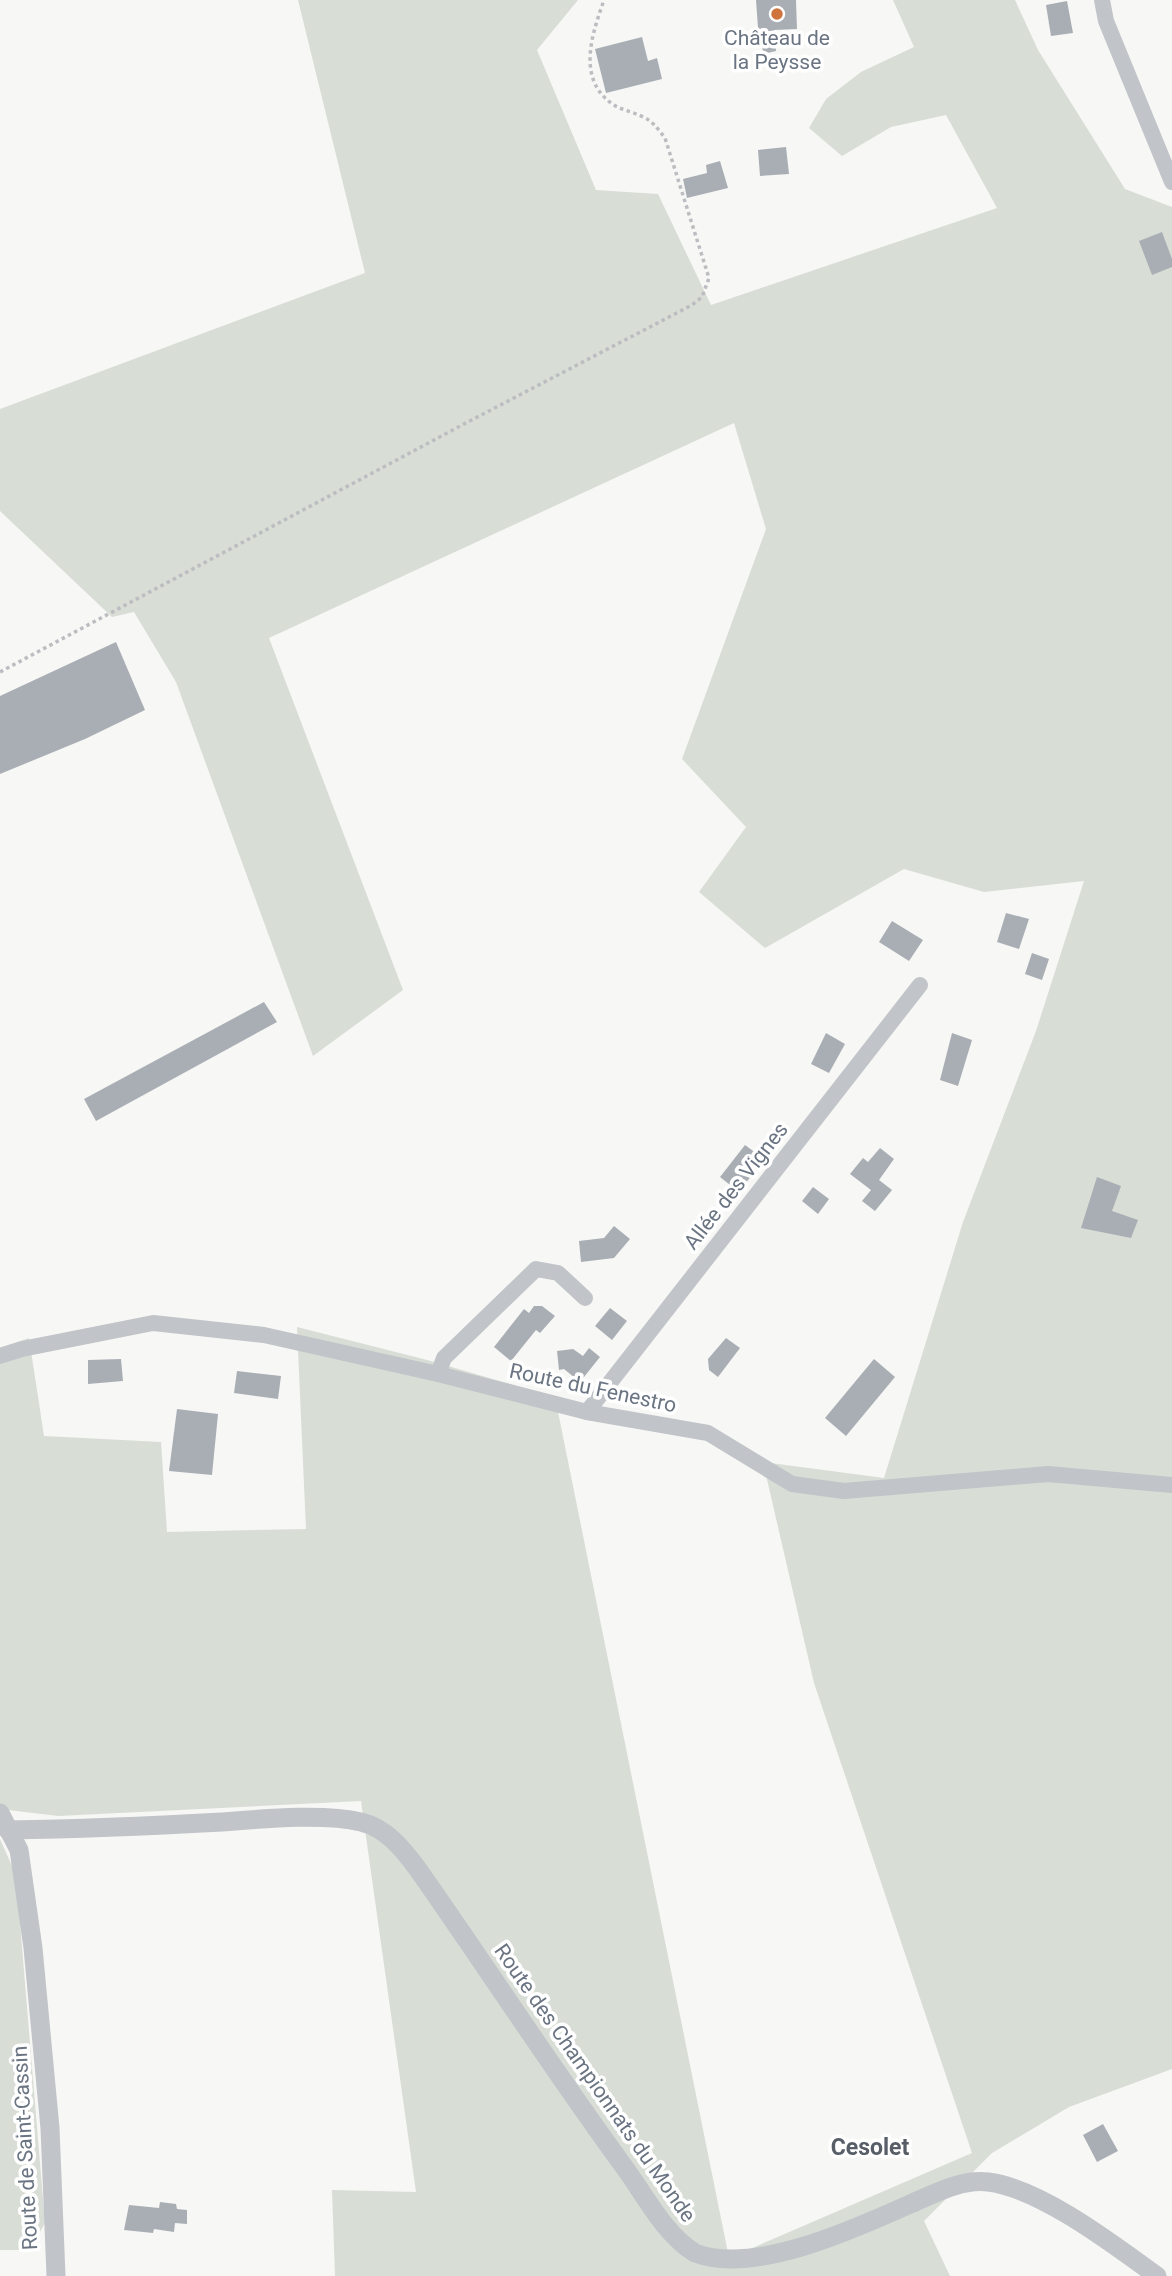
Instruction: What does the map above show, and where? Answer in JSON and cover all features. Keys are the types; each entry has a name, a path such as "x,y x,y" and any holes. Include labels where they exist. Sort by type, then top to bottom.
{"street":[{"path":"1102,0 1106,21 1172,182"},
{"name":"Allée des Vignes","path":"587,1412 920,985"},
{"path":"438,1374 444,1358 536,1269 558,1273 585,1298"},
{"name":"Route du Fenestro","path":"0,1356 22,1349 153,1323 264,1335 438,1374 587,1412 708,1433 792,1484 844,1491 1048,1474 1172,1485"},
{"name":"Route des Championnats du Monde","path":"4,1821 339,1819 362,1822 394,1839 417,1868 574,2098 672,2234 695,2254 710,2261 736,2267 772,2263 814,2249 942,2191 965,2183 985,2181 1020,2190 1040,2199 1157,2276"},
{"name":"Route de Saint-Cassin","path":"4,1821 19,1850 33,1948 50,2127 56,2276"}],"path":[{"path":"0,671 702,297 709,278 665,138 654,124 610,103 600,92 591,73 591,39 604,0"}],"shaded area":[{"path":"298,0 578,0 537,50 596,190 658,194 711,305 997,208 946,115 891,127 842,156 809,128 826,99 861,72 914,47 893,0 1015,0 1038,50 1125,189 1172,207 1172,2069 1069,2107 992,2153 924,2221 950,2276 335,2276 332,2190 416,2192 361,1801 58,1816 0,1809 0,1348 29,1338 44,1436 161,1442 167,1532 306,1529 297,1327 431,1361 555,1397 729,2258 972,2153 814,1683 763,1462 884,1478 963,1222 1036,1031 1084,881 984,892 904,869 765,948 699,892 746,827 682,759 766,529 734,423 269,638 403,990 313,1056 176,682 134,612 112,617 0,511 0,409 365,273"},
{"path":"0,1839 16,1875 45,2223 30,2250 0,2250"}],"building":[{"name":"Château de la Peysse","path":"756,0 796,0 797,29 774,30 776,51 763,54 762,42 759,42"},
{"path":"1067,1 1073,33 1051,36 1046,5"},
{"path":"642,37 648,61 657,58 662,79 606,93 595,49"},
{"path":"786,147 789,174 760,176 758,150"},
{"path":"720,161 728,188 687,198 683,179 707,173 706,165"},
{"path":"1162,232 1172,259 1172,267 1152,275 1139,241"},
{"path":"116,642 145,710 85,739 0,774 0,696"},
{"path":"1006,913 1029,919 1019,949 997,942"},
{"path":"892,921 923,940 909,961 879,942"},
{"path":"1032,953 1049,959 1042,980 1025,974"},
{"path":"264,1002 277,1022 96,1121 84,1099"},
{"path":"826,1033 845,1044 829,1073 811,1064"},
{"path":"952,1033 972,1040 958,1086 940,1080"},
{"path":"745,1145 764,1159 739,1192 720,1177"},
{"path":"880,1148 894,1159 879,1180 892,1190 875,1211 862,1201 871,1190 850,1174 863,1158 868,1162"},
{"path":"1097,1177 1121,1186 1112,1211 1138,1220 1131,1238 1081,1228"},
{"path":"813,1187 829,1199 818,1214 802,1201"},
{"path":"614,1226 630,1239 614,1258 581,1262 579,1241 604,1238"},
{"path":"534,1306 542,1306 555,1316 540,1333 536,1330 511,1361 494,1347 524,1309 529,1313"},
{"path":"610,1308 627,1321 612,1340 595,1326"},
{"path":"726,1338 740,1348 718,1377 709,1370 708,1359"},
{"path":"589,1348 600,1357 580,1382 564,1369 559,1370 557,1351 573,1349 583,1356"},
{"path":"121,1359 123,1381 88,1384 88,1360"},
{"path":"874,1359 895,1377 846,1436 825,1418"},
{"path":"237,1371 281,1376 278,1399 234,1393"},
{"path":"177,1409 218,1414 212,1475 169,1471"},
{"path":"1103,2124 1118,2151 1097,2162 1083,2135"},
{"path":"160,2202 176,2204 177,2209 187,2210 187,2224 175,2223 174,2232 154,2229 153,2233 124,2230 129,2205 159,2208"}],"place":[{"name":"Château de la Peysse","path":"777,14"}],"district":[{"name":"Cesolet","path":"870,2147"}]}
